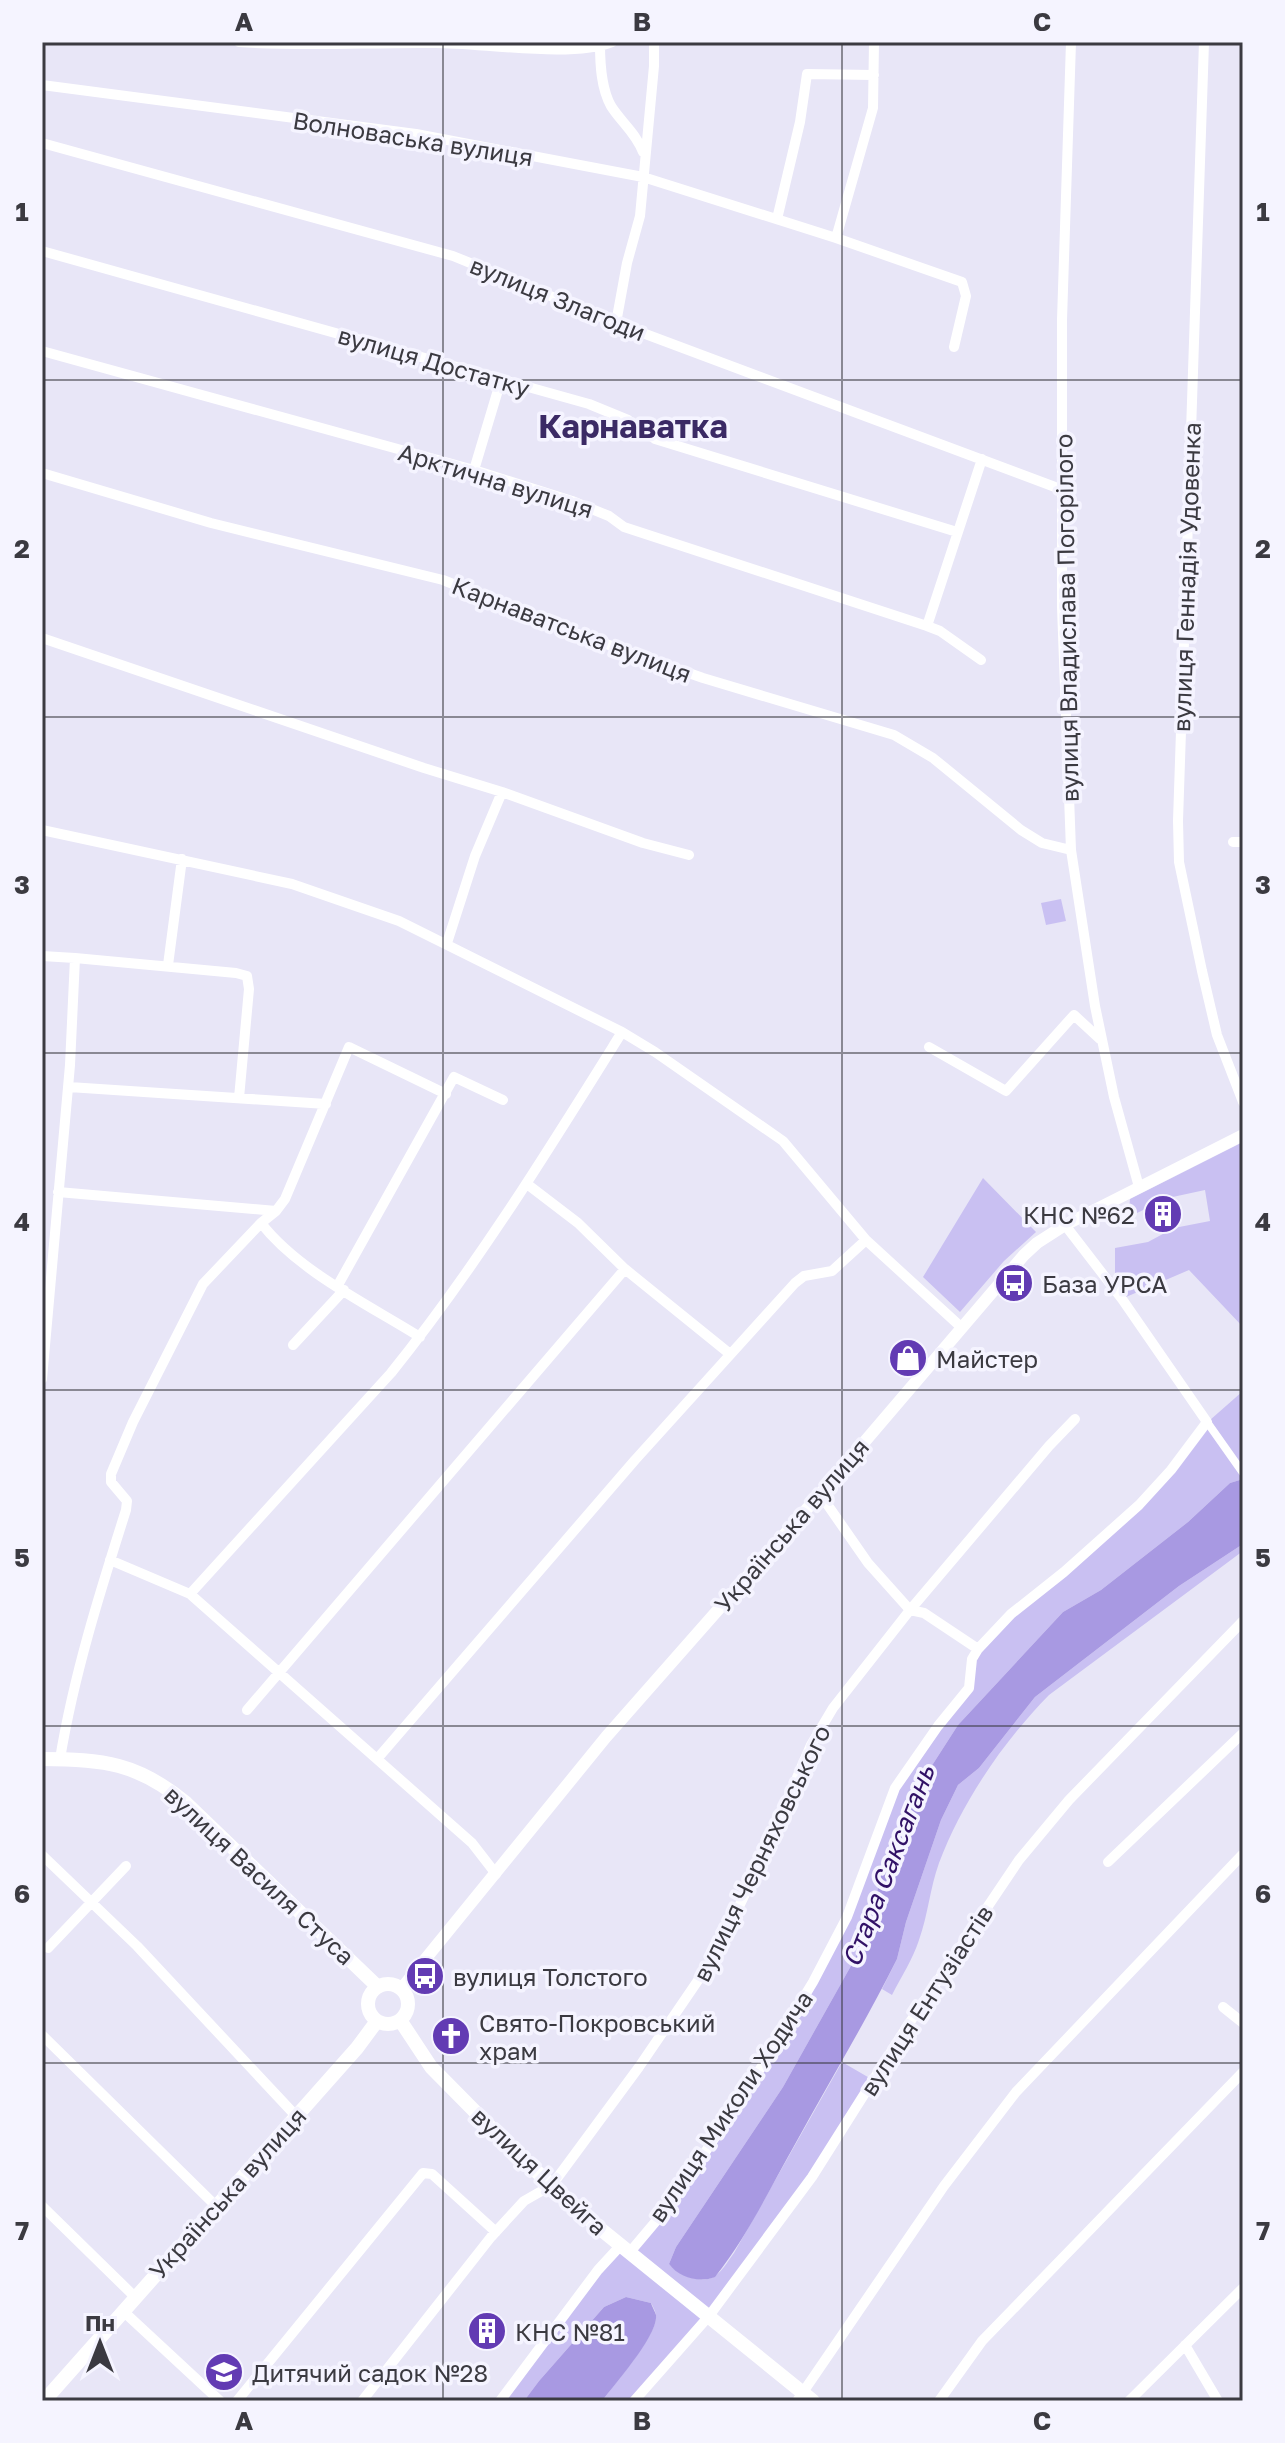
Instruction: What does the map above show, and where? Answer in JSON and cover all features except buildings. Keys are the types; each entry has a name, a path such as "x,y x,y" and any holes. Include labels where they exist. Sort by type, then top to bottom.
{"main road":[{"name":"вулиця Василя Стуса","path":"42,1759 109,1762 161,1783 186,1803 378,1987"},
{"path":"390,1984 401,1989 409,2005 406,2014 400,2020 386,2024 377,2021 370,2014 368,2004 371,1994 378,1987 390,1984"},
{"name":"вулиця Цвейга","path":"400,2020 431,2067 552,2185 804,2398"},
{"name":"Українська вулиця","path":"44,2401 377,2021"}],"street":[{"path":"239,42 283,45 434,43 559,49 612,42"},
{"path":"616,323 640,216 654,42"},
{"path":"836,238 873,108 874,42"},
{"name":"вулиця Владислава Погорілого","path":"1071,42 1062,320 1062,607 1071,850 1102,1040 1139,1187"},
{"name":"вулиця Геннадія Удовенка","path":"1204,42 1179,862 1217,1035 1243,1102"},
{"path":"600,45 606,94 639,141 645,160"},
{"path":"777,219 800,122 807,74 874,75"},
{"name":"Волноваська вулиця","path":"42,85 416,134 643,177 962,282 966,296 954,347"},
{"name":"вулиця Злагоди","path":"42,143 453,256 616,323 1063,490"},
{"name":"вулиця Достатку","path":"42,251 589,404 628,420 655,439 957,532"},
{"name":"Арктична вулиця","path":"42,351 474,470 572,501 609,516 624,527 940,631 981,660"},
{"path":"474,470 501,380"},
{"path":"927,626 982,459"},
{"name":"Карнаватська вулиця","path":"42,473 211,523 443,580 572,632 703,678 894,735 933,758 1021,830 1042,843 1071,850"},
{"path":"42,638 502,792 643,843 689,855"},
{"path":"447,943 475,856 502,792"},
{"path":"42,830 292,884 399,921 622,1032 783,1141 866,1240 961,1327"},
{"path":"168,965 182,859"},
{"path":"42,956 168,965 247,976 249,989 239,1098"},
{"path":"42,1379 69,1087 75,958"},
{"path":"929,1047 1006,1091 1074,1015 1102,1040"},
{"path":"190,1594 420,1337 527,1184 622,1032"},
{"path":"60,1759 79,1666 127,1501 111,1482 111,1474 133,1422 203,1284 285,1199 349,1047 446,1094"},
{"path":"293,1345 341,1287 454,1077 503,1100"},
{"path":"69,1087 326,1104"},
{"name":"Українська вулиця","path":"401,1989 616,1725 820,1494 1024,1255 1065,1225 1243,1135"},
{"path":"527,1184 578,1223 625,1269 730,1354"},
{"path":"58,1192 276,1211"},
{"path":"261,1223 272,1238 420,1337"},
{"path":"1065,1225 1122,1299 1243,1473"},
{"path":"377,1759 795,1283 804,1276 832,1271 866,1240"},
{"path":"247,1710 625,1269"},
{"name":"вулиця Черняховського","path":"362,2401 496,2232 524,2201 552,2185 688,1998 716,1954 811,1745 833,1708 910,1610 1075,1419"},
{"path":"820,1494 868,1563 910,1610 924,1613 978,1649 1011,1614 1139,1505 1171,1470 1207,1422"},
{"path":"110,1560 190,1594 472,1843 496,1874"},
{"name":"вулиця Ентузіастів","path":"634,2401 709,2316 812,2177 908,2025 1019,1860 1069,1800 1243,1621"},
{"name":"вулиця Миколи Ходича","path":"500,2401 598,2270 673,2201 764,2063 813,1982 847,1917 895,1788 969,1688 972,1659 978,1649"},
{"path":"1108,1862 1243,1733"},
{"path":"804,2398 944,2186 1016,2092 1243,1854"},
{"path":"42,1855 137,1946 296,2116"},
{"path":"48,1948 126,1866"},
{"path":"1223,2007 1243,2023"},
{"path":"42,2035 215,2205"},
{"path":"939,2401 982,2341 1243,2072"},
{"path":"237,2401 423,2173 432,2174 496,2232"},
{"path":"42,2206 135,2297"},
{"path":"1129,2401 1243,2288"},
{"path":"123,2311 220,2401"},
{"path":"1185,2345 1218,2401"}],"shaded area":[{"path":"1061,899 1066,921 1046,925 1041,903"},
{"path":"1243,1142 1243,1327 1189,1270 1126,1297 1115,1278 1115,1248 1148,1242 1174,1228 1210,1221 1205,1190 1168,1198 1137,1213 1129,1210 1130,1199"},
{"path":"983,1178 1036,1232 1004,1261 960,1312 923,1277"},
{"path":"1243,1391 1243,1468 1210,1420"},
{"path":"1205,1424 1243,1479 1230,1483 1188,1522 1101,1590 1063,1612 958,1725 931,1767 889,1849 881,1872 870,1929 852,1964 783,2087 676,2247 669,2264 682,2274 700,2279 711,2278 721,2271 842,2062 873,2080 812,2177 709,2316 634,2401 602,2401 643,2346 655,2323 656,2315 651,2303 626,2297 604,2307 524,2401 500,2401 611,2255 630,2252 672,2201 764,2063 847,1917 895,1788 969,1688 978,1649 1139,1505"},
{"path":"1243,1544 1243,1551 1049,1695 1016,1732 985,1774 948,1840 936,1872 919,1940 907,1968 892,1995 882,1989 897,1959 906,1922 941,1820 958,1785 979,1768 1035,1697 1179,1586"}],"water":[{"name":"Стара Саксагань","path":"1243,1479 1243,1544 1179,1586 1035,1697 979,1768 958,1785 941,1820 906,1922 897,1959 757,2213 715,2277 696,2279 678,2273 669,2264 676,2247 783,2087 870,1929 881,1872 889,1849 931,1767 958,1725 1063,1612 1101,1590 1188,1522 1230,1483"},
{"path":"626,2297 651,2303 656,2315 655,2323 643,2346 602,2401 524,2401 604,2307"}],"place":[{"name":"КНС №62","path":"1163,1214"},
{"name":"База УРСА","path":"1014,1283"},
{"name":"Майстер","path":"908,1358"},
{"name":"вулиця Толстого","path":"425,1976"},
{"name":"Свято-Покровський храм","path":"451,2036"},
{"name":"КНС №81","path":"487,2331"},
{"name":"Дитячий садок №28","path":"224,2372"}],"district":[{"name":"Карнаватка","path":"633,426"}]}
